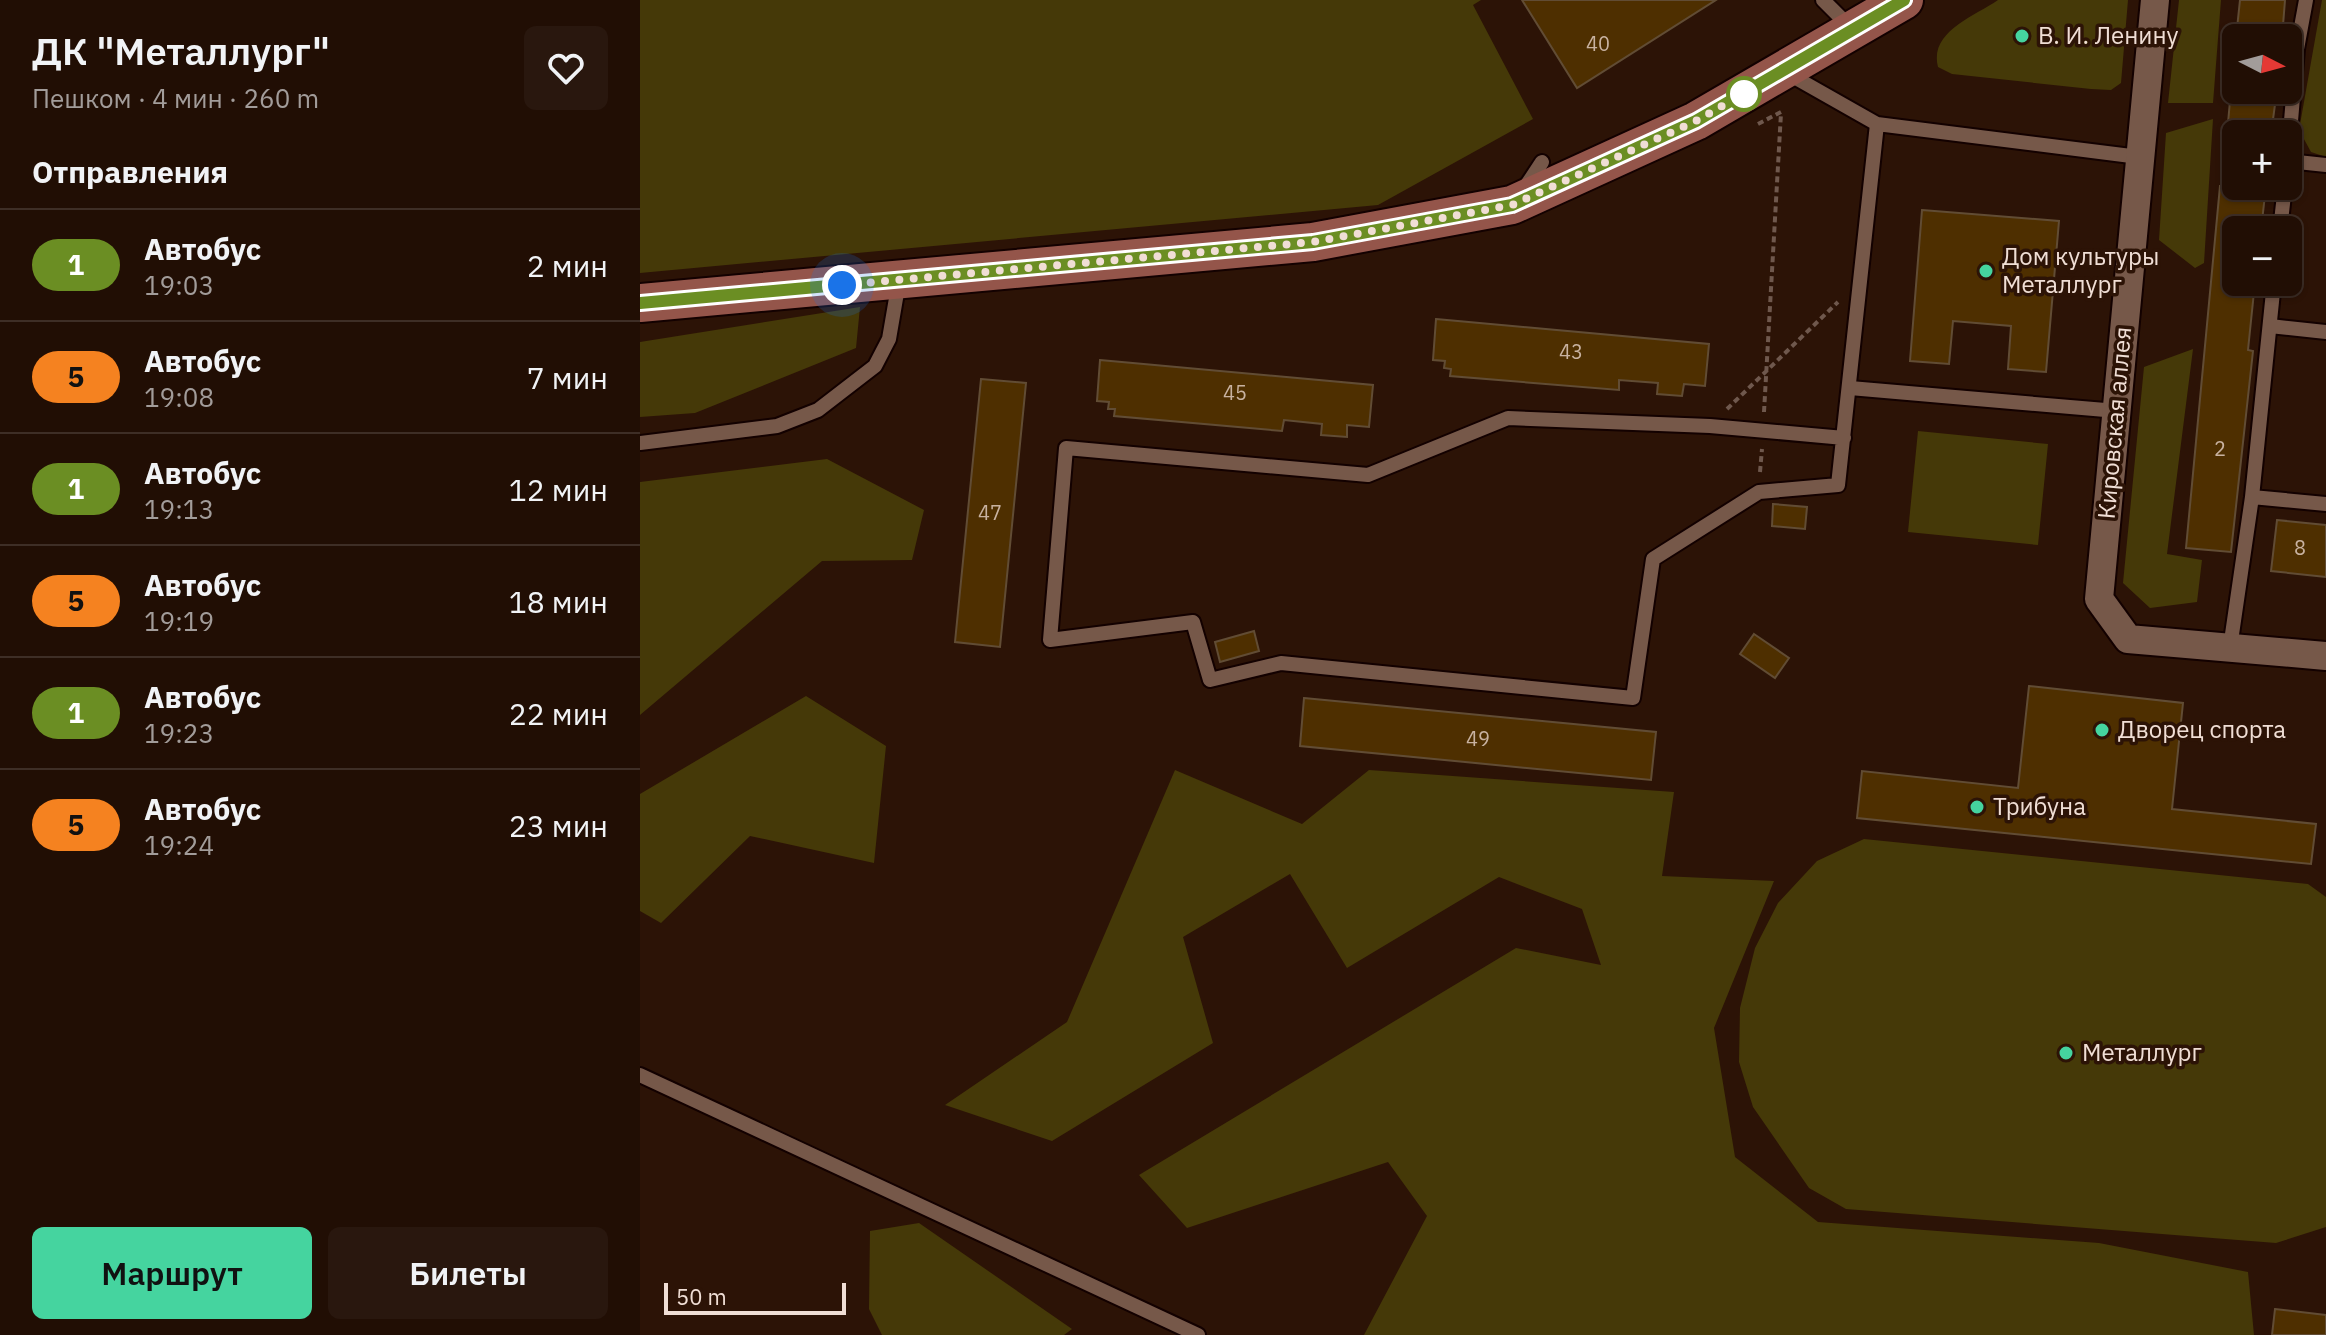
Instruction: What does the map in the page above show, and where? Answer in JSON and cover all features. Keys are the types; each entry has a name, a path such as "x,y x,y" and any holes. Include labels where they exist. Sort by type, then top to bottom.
{"main road":[{"path":"640,303 1313,242 1512,205 1696,121 1904,0"}],"street":[{"name":"Кировская аллея","path":"2155,0 2099,599 2128,639 2326,656"}],"lane":[{"path":"1823,0 1854,30"},
{"path":"2291,120 2297,49 2306,0"},
{"path":"1783,71 1877,124 2139,157"},
{"path":"1844,438 1710,426 1508,418 1368,475 1066,448 1050,640 1193,622 1210,680 1281,663 1633,698 1653,559 1759,492 1838,485 1844,438 1850,388 1877,124"},
{"path":"2302,161 2326,165"},
{"path":"1512,205 1542,162"},
{"path":"640,443 777,426 818,410 875,366 889,339 899,280"},
{"path":"2230,648 2252,497 2273,296"},
{"path":"2270,326 2326,332"},
{"path":"1850,388 2117,411"},
{"path":"2252,497 2326,504"},
{"path":"640,1075 1198,1335"}],"path":[{"path":"1759,492 1783,71"},
{"path":"1710,426 1767,367 1861,281"}],"shaded area":[{"path":"640,0 1481,0 1473,5 1533,119 1378,205 640,273"},
{"path":"1998,0 2128,0 2121,83 2111,90 2091,89 1952,74 1938,67 1937,55 1946,35"},
{"path":"2179,0 2221,0 2213,103 2168,103"},
{"path":"2322,0 2326,0 2326,157 2311,152 2302,136 2301,120"},
{"path":"2213,119 2204,263 2195,268 2159,240 2166,133"},
{"path":"860,307 856,348 695,413 640,417 640,342"},
{"path":"2193,349 2167,554 2202,560 2197,602 2150,608 2123,583 2144,367"},
{"path":"1918,431 2048,444 2038,545 1908,532"},
{"path":"827,459 924,510 912,560 822,561 640,715 640,482"},
{"path":"806,696 886,746 874,863 750,836 661,923 640,911 640,794"},
{"path":"1175,770 1302,824 1369,770 1674,792 1662,876 1774,881 1714,1028 1735,1157 1818,1222 2099,1243 2248,1272 2254,1335 1364,1335 1427,1216 1388,1162 1187,1228 1139,1175 1516,948 1601,965 1582,909 1499,877 1347,968 1290,874 1183,937 1213,1043 1052,1141 945,1105 1067,1022"},
{"path":"1864,839 2308,884 2326,897 2326,1227 2276,1243 1846,1209 1809,1188 1753,1107 1739,1062 1740,1008 1755,948 1778,903 1817,861"},
{"path":"919,1223 1072,1329 1064,1335 882,1335 869,1309 870,1231"}],"building":[{"path":"1522,0 1716,0 1577,88"},
{"path":"2240,0 2285,0 2283,24 2237,24"},
{"path":"2230,104 2275,104 2273,120 2228,120"},
{"path":"2222,186 2222,200 2264,200 2263,216 2222,216 2222,296 2254,296 2248,350 2253,351 2231,552 2186,548"},
{"name":"Дом культуры Металлург","path":"1922,210 2059,221 2046,372 2008,369 2011,326 1953,321 1949,364 1910,361"},
{"path":"1436,319 1709,344 1705,386 1684,384 1682,396 1657,394 1658,383 1619,380 1619,390 1450,376 1451,369 1444,368 1445,361 1433,360"},
{"path":"1100,360 1373,385 1369,427 1347,425 1347,437 1321,435 1322,424 1284,420 1282,431 1114,416 1115,409 1108,409 1109,402 1097,401"},
{"path":"981,379 1026,383 1000,647 955,642"},
{"path":"1773,504 1807,507 1805,529 1772,526"},
{"path":"2277,520 2326,525 2326,577 2271,571"},
{"path":"1254,631 1259,651 1220,662 1215,642"},
{"path":"1754,634 1789,658 1775,678 1740,654"},
{"path":"2029,686 2183,703 2172,809 2316,824 2311,864 1857,818 1862,771 2018,788"},
{"path":"1304,698 1656,732 1651,780 1300,746"},
{"path":"2275,1309 2326,1315 2326,1335 2272,1335"}],"bus line":[{"name":"1","path":"640,303 1313,242 1512,205 1696,121 1904,0"}],"place":[{"name":"В. И. Ленину","path":"2022,36"},
{"name":"Дом культуры Металлург","path":"1986,271"},
{"name":"Дворец спорта","path":"2102,730"},
{"name":"Трибуна","path":"1977,807"},
{"name":"Металлург","path":"2066,1053"}],"route":[{"path":"842,285 1313,242 1512,205 1696,121 1748,91 1744,94"}]}
